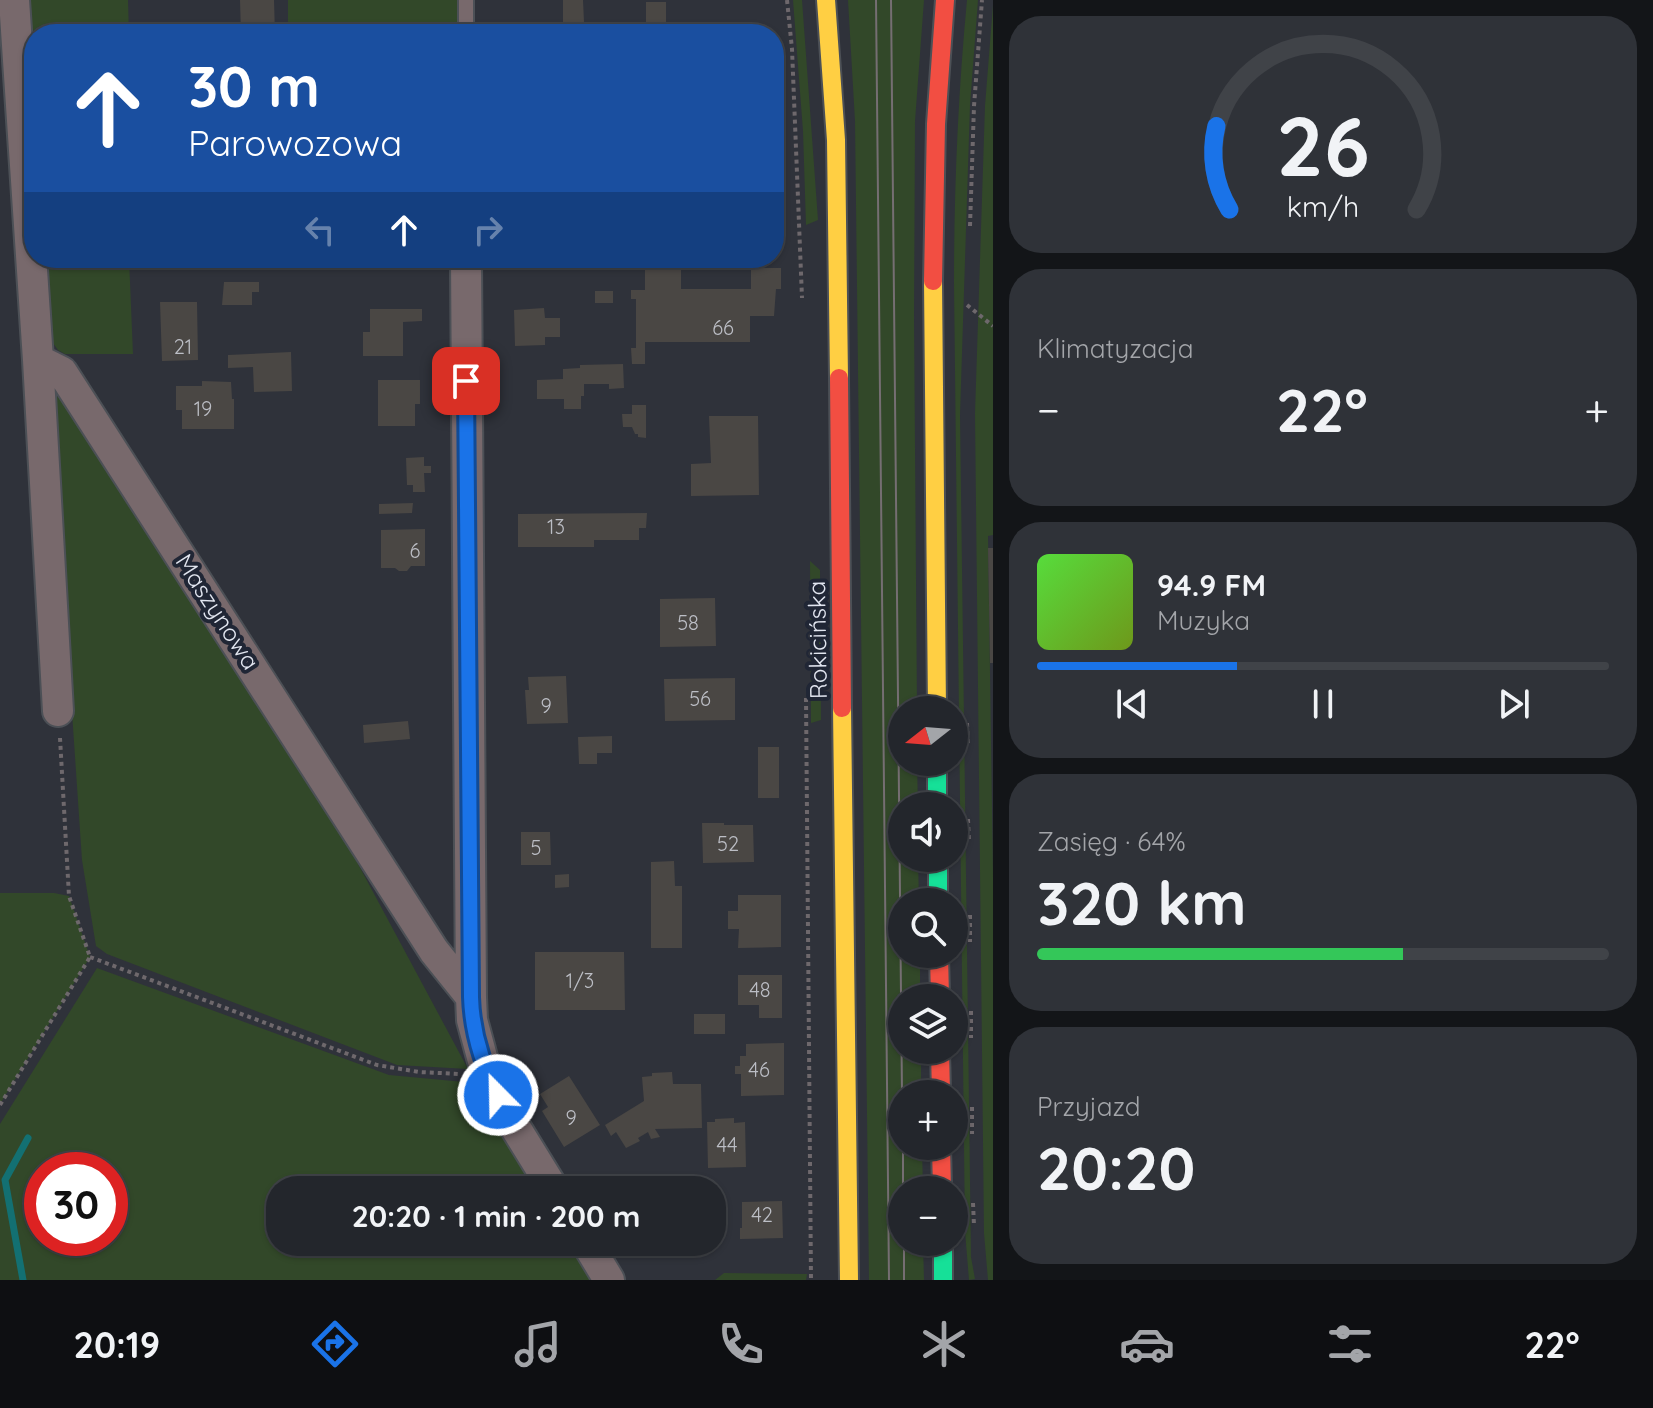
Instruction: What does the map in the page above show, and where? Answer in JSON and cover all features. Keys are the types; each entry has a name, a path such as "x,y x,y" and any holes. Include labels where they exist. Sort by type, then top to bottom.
{"main road":[{"name":"Rokicińska","path":"826,0 836,140 849,1280"},
{"path":"937,696 933,266 936,124 945,0"},
{"path":"943,1256 943,1280"}],"street":[{"path":"14,0 24,104"},
{"path":"34,268 58,711"},
{"path":"466,268 472,1020 486,1072 545,1176"},
{"name":"Maszynowa","path":"38,360 62,372 434,951 471,997"},
{"path":"594,1256 609,1280"}],"lane":[{"path":"466,0 466,24"}],"path":[{"path":"787,0 792,49 802,297"},
{"path":"967,305 993,326"},
{"path":"806,691 811,1280"},
{"path":"58,711 69,896 90,957"},
{"path":"90,957 377,1065 419,1072 486,1072"},
{"path":"0,1105 90,957"}],"green space":[{"path":"30,0 128,0 129,24 31,24"},
{"path":"288,0 457,0 458,24 288,24"},
{"path":"793,0 802,0 818,220 806,225 803,131"},
{"path":"848,0 924,0 915,121 917,696 888,696 888,776 917,776 918,792 888,792 888,872 918,872 919,888 888,888 888,968 920,968 920,984 888,984 888,1064 921,1064 921,1080 888,1080 888,1160 922,1160 923,1176 888,1176 888,1256 923,1256 924,1280 869,1280 855,121"},
{"path":"967,0 978,0 970,105 960,415 964,696 959,696 954,284 961,71"},
{"path":"993,5 993,535 988,536 993,877 993,1280 988,1280 984,1233 975,414 985,106"},
{"path":"41,268 129,268 133,354 65,354 50,339"},
{"path":"61,396 298,752 468,1069 397,1065 107,954 96,946 82,860 51,402 53,398"},
{"path":"810,561 820,570 821,720 811,723"},
{"path":"960,776 965,776 965,792 960,792"},
{"path":"961,872 966,872 966,888 961,888"},
{"path":"0,893 69,896 90,957 0,1104"},
{"path":"97,968 389,1075 475,1083 532,1176 266,1176 266,1256 582,1256 597,1280 0,1280 0,1124"},
{"path":"962,968 967,968 967,984 962,984"},
{"path":"968,1027 971,1257 975,1279 969,1280 968,1176 964,1176 964,1160 968,1160 968,1080 963,1080 963,1064 968,1064"},
{"path":"724,1273 807,1274 806,1280 715,1280"}],"building":[{"path":"240,0 274,0 275,24 241,24"},
{"path":"563,0 583,0 584,22 563,22"},
{"path":"646,2 666,2 666,24 646,24"},
{"path":"645,268 681,268 681,289 751,289 751,268 781,268 781,289 776,289 774,316 750,316 750,342 645,342 645,364 632,364 631,348 636,348 636,299 631,299 631,290 645,290"},
{"path":"224,282 259,282 259,292 252,292 252,305 222,305"},
{"path":"595,291 613,291 613,303 595,303"},
{"path":"160,302 197,302 198,360 162,361"},
{"path":"544,308 545,318 560,318 560,337 545,337 545,345 515,346 514,310"},
{"path":"370,309 422,309 422,321 403,322 403,356 363,356 363,332 370,332"},
{"path":"291,352 292,391 254,392 253,367 228,368 228,355"},
{"path":"623,364 624,388 609,389 609,384 584,384 581,409 564,409 564,399 537,399 537,380 563,379 563,369 580,368 580,365"},
{"path":"378,380 420,380 420,404 415,404 415,426 378,426"},
{"path":"202,381 231,382 234,429 182,429 182,410 176,410 176,386 202,386"},
{"path":"632,405 646,405 646,438 638,437 632,427 623,427 622,414 632,414"},
{"path":"709,416 758,416 759,495 691,496 691,464 711,463"},
{"path":"424,457 424,466 431,466 431,473 424,473 425,492 413,492 413,485 407,485 406,458"},
{"path":"413,503 412,513 379,514 379,504"},
{"path":"647,513 646,528 639,528 639,540 594,540 594,547 518,547 518,514"},
{"path":"425,529 425,566 411,566 407,571 381,568 381,530"},
{"path":"988,548 993,548 993,663 990,663"},
{"path":"715,598 716,646 660,647 660,599"},
{"path":"566,676 568,723 527,724 525,690 529,690 528,677"},
{"path":"735,678 735,720 665,721 664,679"},
{"path":"408,721 410,739 364,743 363,725"},
{"path":"612,736 612,753 597,753 597,764 579,764 578,737"},
{"path":"758,747 779,747 779,798 758,798"},
{"path":"702,823 753,825 754,862 703,863"},
{"path":"521,832 550,832 551,865 521,865"},
{"path":"674,861 675,886 682,886 682,948 651,948 651,862"},
{"path":"569,874 569,887 555,888 555,875"},
{"path":"738,895 781,895 781,947 738,948 739,929 728,929 728,911 738,911"},
{"path":"535,952 624,952 625,1010 535,1010"},
{"path":"738,975 782,975 782,1018 759,1018 759,1005 738,1005"},
{"path":"694,1014 725,1014 725,1034 694,1034"},
{"path":"784,1043 784,1095 741,1096 741,1074 735,1074 735,1066 740,1066 740,1056 746,1056 746,1044"},
{"path":"672,1072 673,1084 701,1084 702,1128 655,1129 660,1137 651,1139 648,1132 638,1138 640,1141 626,1148 616,1132 611,1136 605,1125 644,1101 642,1077"},
{"path":"569,1076 600,1125 564,1147 542,1111 548,1107 540,1094"},
{"path":"734,1118 734,1123 745,1122 746,1167 708,1168 707,1122"},
{"path":"782,1201 783,1238 740,1239 742,1202"}],"waterway":[{"path":"23,1280 5,1180 28,1138"}],"tram line":[{"path":"876,0 889,1280"},
{"path":"891,0 902,1080"},
{"path":"903,1160 903,1176"},
{"path":"904,1256 904,1280"}],"traffic: fast":[{"path":"937,776 937,792"},
{"path":"938,872 938,888"},
{"path":"943,1256 943,1280"}],"traffic: slow":[{"path":"826,0 836,140 839,378"},
{"path":"933,281 937,696"},
{"path":"842,708 849,1280"}],"traffic: jam":[{"path":"933,281 936,124 945,0"},
{"path":"839,378 842,708"},
{"path":"939,968 940,984"},
{"path":"940,1064 941,1080"},
{"path":"941,1160 942,1176"}],"route":[{"path":"466,381 472,1020 486,1072 498,1095"}]}
